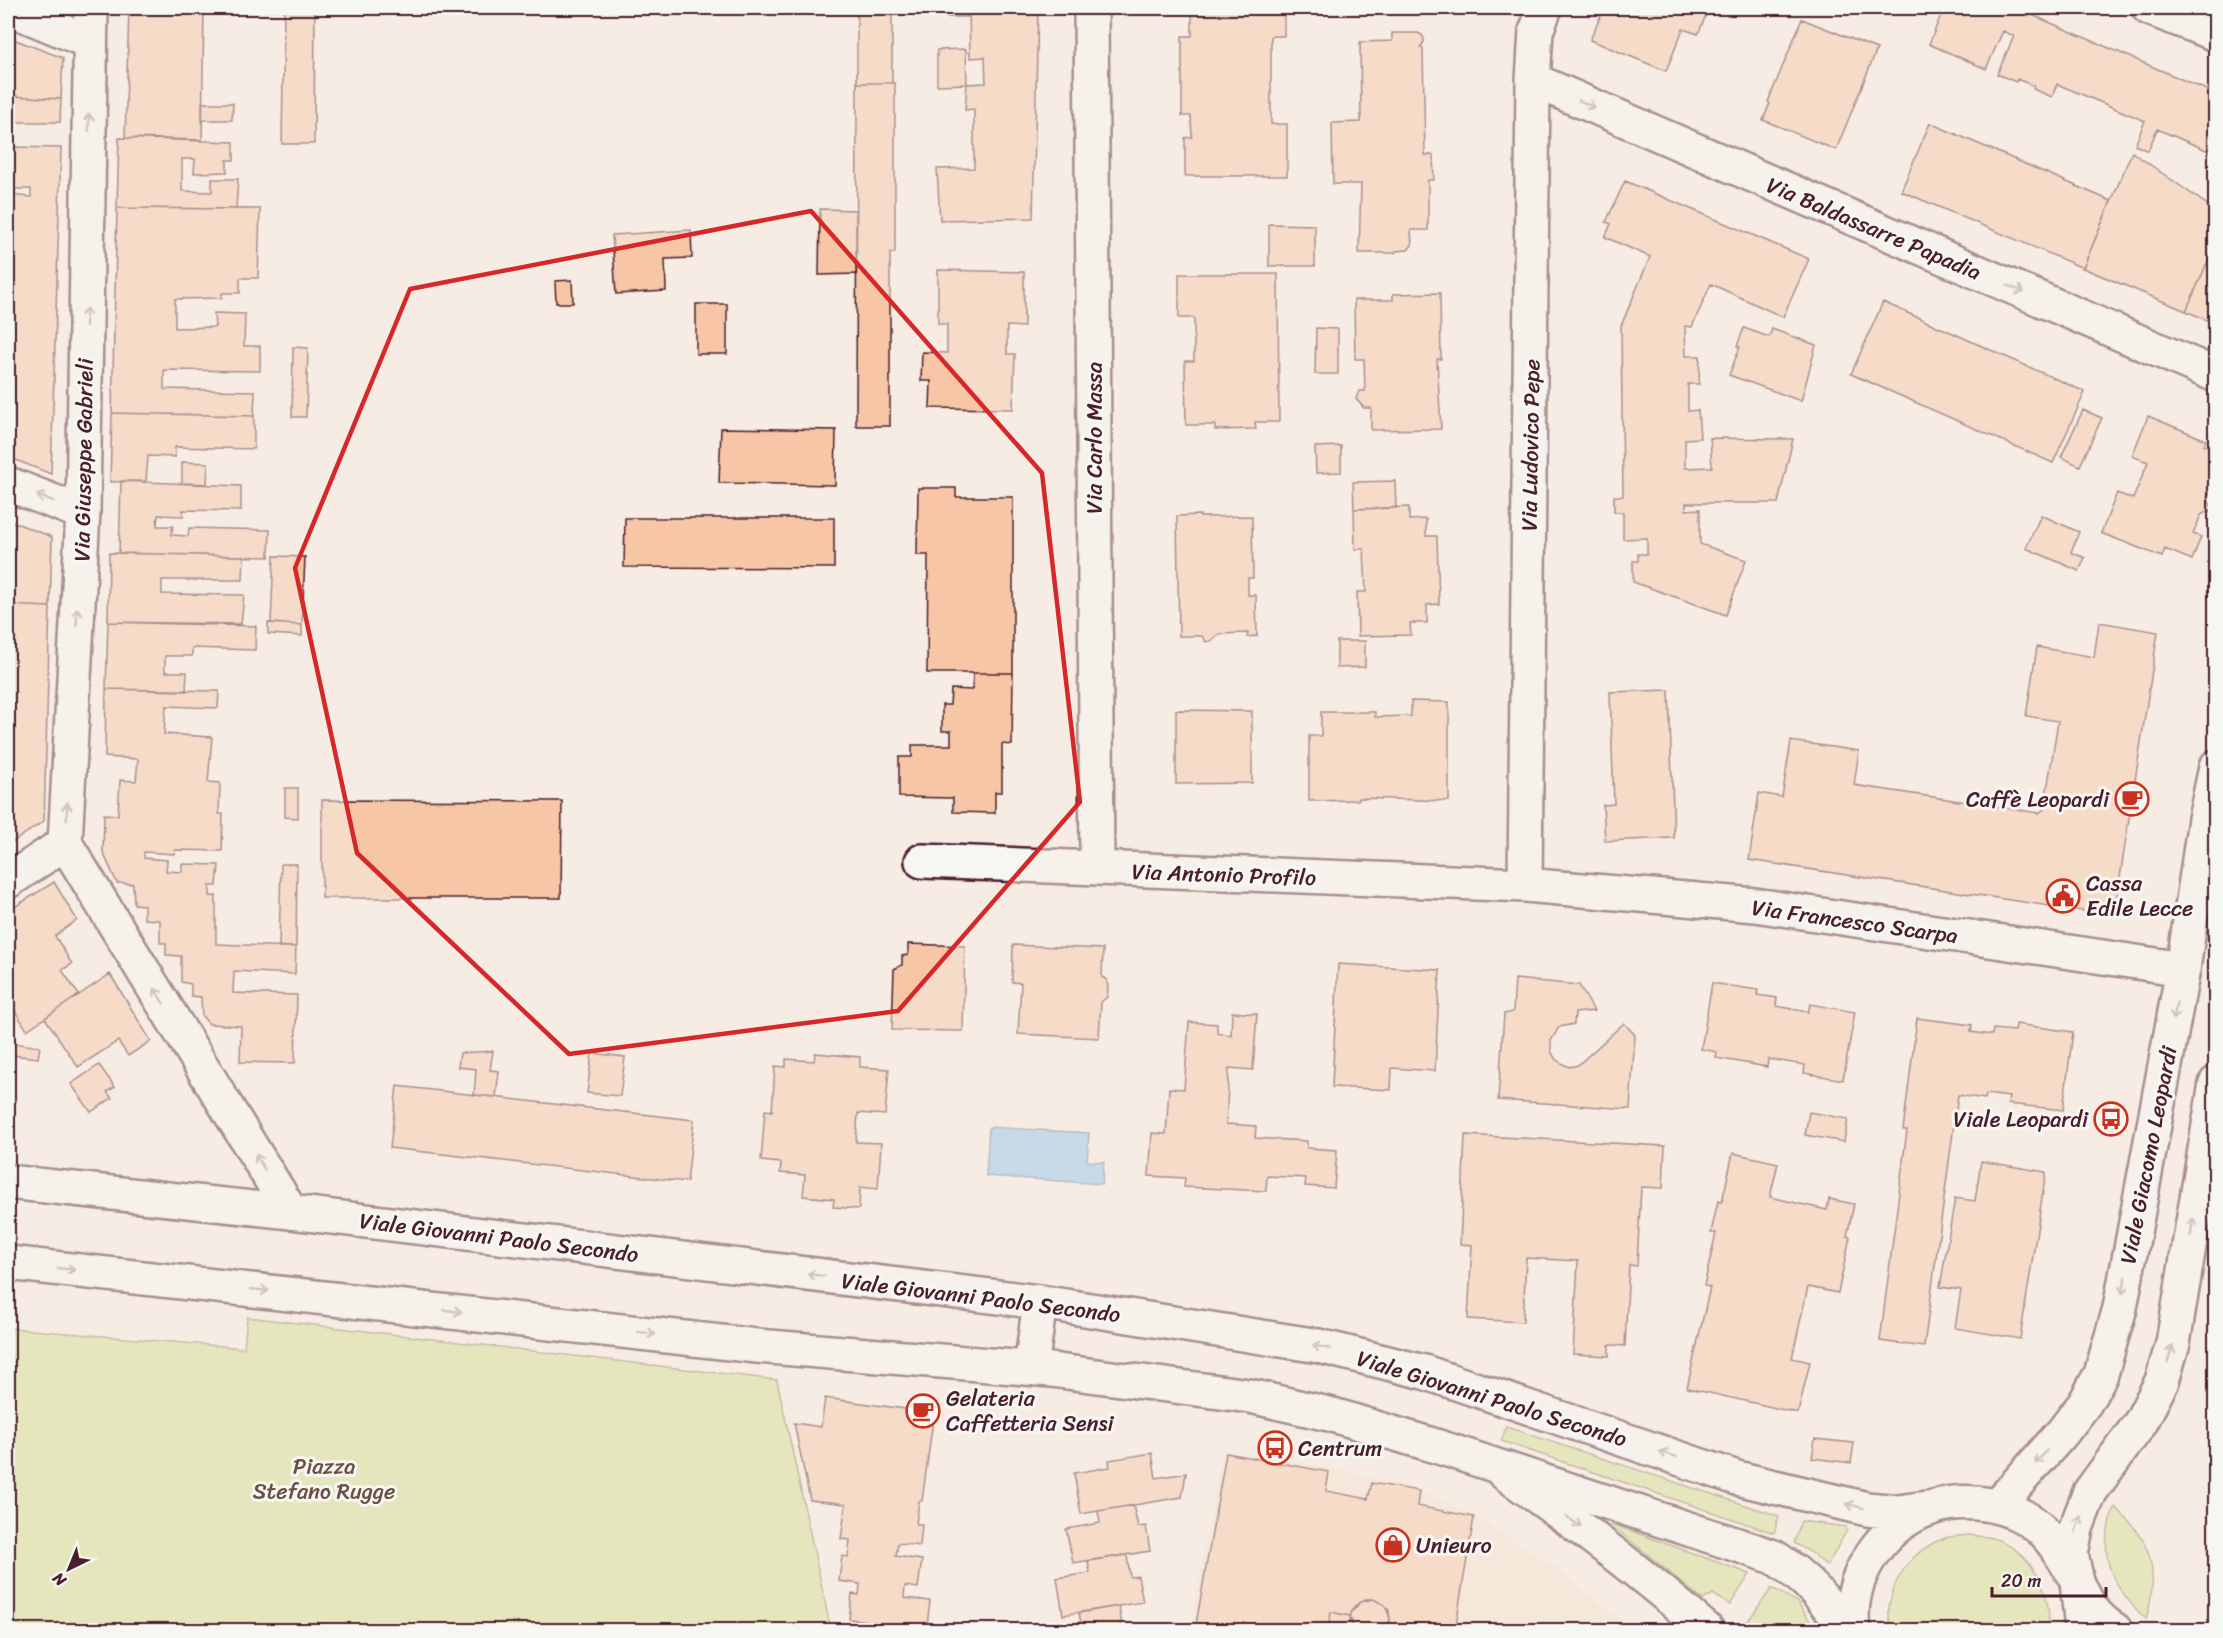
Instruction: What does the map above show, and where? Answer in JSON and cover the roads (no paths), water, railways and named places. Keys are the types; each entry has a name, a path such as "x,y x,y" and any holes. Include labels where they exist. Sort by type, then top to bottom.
{"main road":[{"name":"Via Giuseppe Gabrieli","path":"65,843 83,513 91,8"},
{"name":"Via Carlo Massa","path":"1091,8 1097,868"},
{"name":"Via Ludovico Pepe","path":"1525,885 1533,81 1536,31 1545,8"},
{"path":"2150,8 2216,34"},
{"path":"8,9 90,42"},
{"name":"Via Baldassarre Papadia","path":"1533,81 2216,375"},
{"path":"8,484 83,513"},
{"name":"Viale Giacomo Leopardi","path":"1997,1506 2068,1425 2085,1403 2101,1374 2120,1308 2183,969 2205,819 2216,767"},
{"path":"8,881 65,843 291,1212"},
{"name":"Via Antonio Profilo","path":"922,861 1525,885"},
{"name":"Via Francesco Scarpa","path":"1525,885 1755,905 2183,969"},
{"path":"2115,1630 2088,1606 2071,1554 2076,1528 2086,1501 2141,1422 2162,1381 2173,1343 2216,1083"},
{"name":"Viale Giovanni Paolo Secondo","path":"8,1182 291,1212 1040,1302 1319,1346 1424,1372 1737,1478 1867,1509 1898,1512 1934,1507"},
{"path":"8,1263 757,1346 1031,1368 1250,1396 1333,1415 1492,1464 1774,1557 1812,1586 1831,1608 1845,1630"},
{"path":"1031,1368 1040,1302"},
{"path":"1492,1464 1592,1534 1707,1630"},
{"path":"1853,1630 1851,1618 1854,1591 1868,1557 1898,1525 1934,1507 1956,1502 1997,1506 2025,1517 2050,1536 2078,1581 2082,1630"}],"water":[{"path":"989,1127 1089,1133 1087,1161 1104,1162 1102,1184 986,1176"}],"place":[{"name":"Caffè Leopardi","path":"2132,799"},
{"name":"Cassa Edile Lecce","path":"2063,896"},
{"name":"Viale Leopardi","path":"2111,1119"},
{"name":"Gelateria Caffetteria Sensi","path":"923,1411"},
{"name":"Centrum","path":"1275,1448"},
{"name":"Unieuro","path":"1393,1545"}],"park label":[{"name":"Piazza Stefano Rugge","path":"324,1478"}]}
